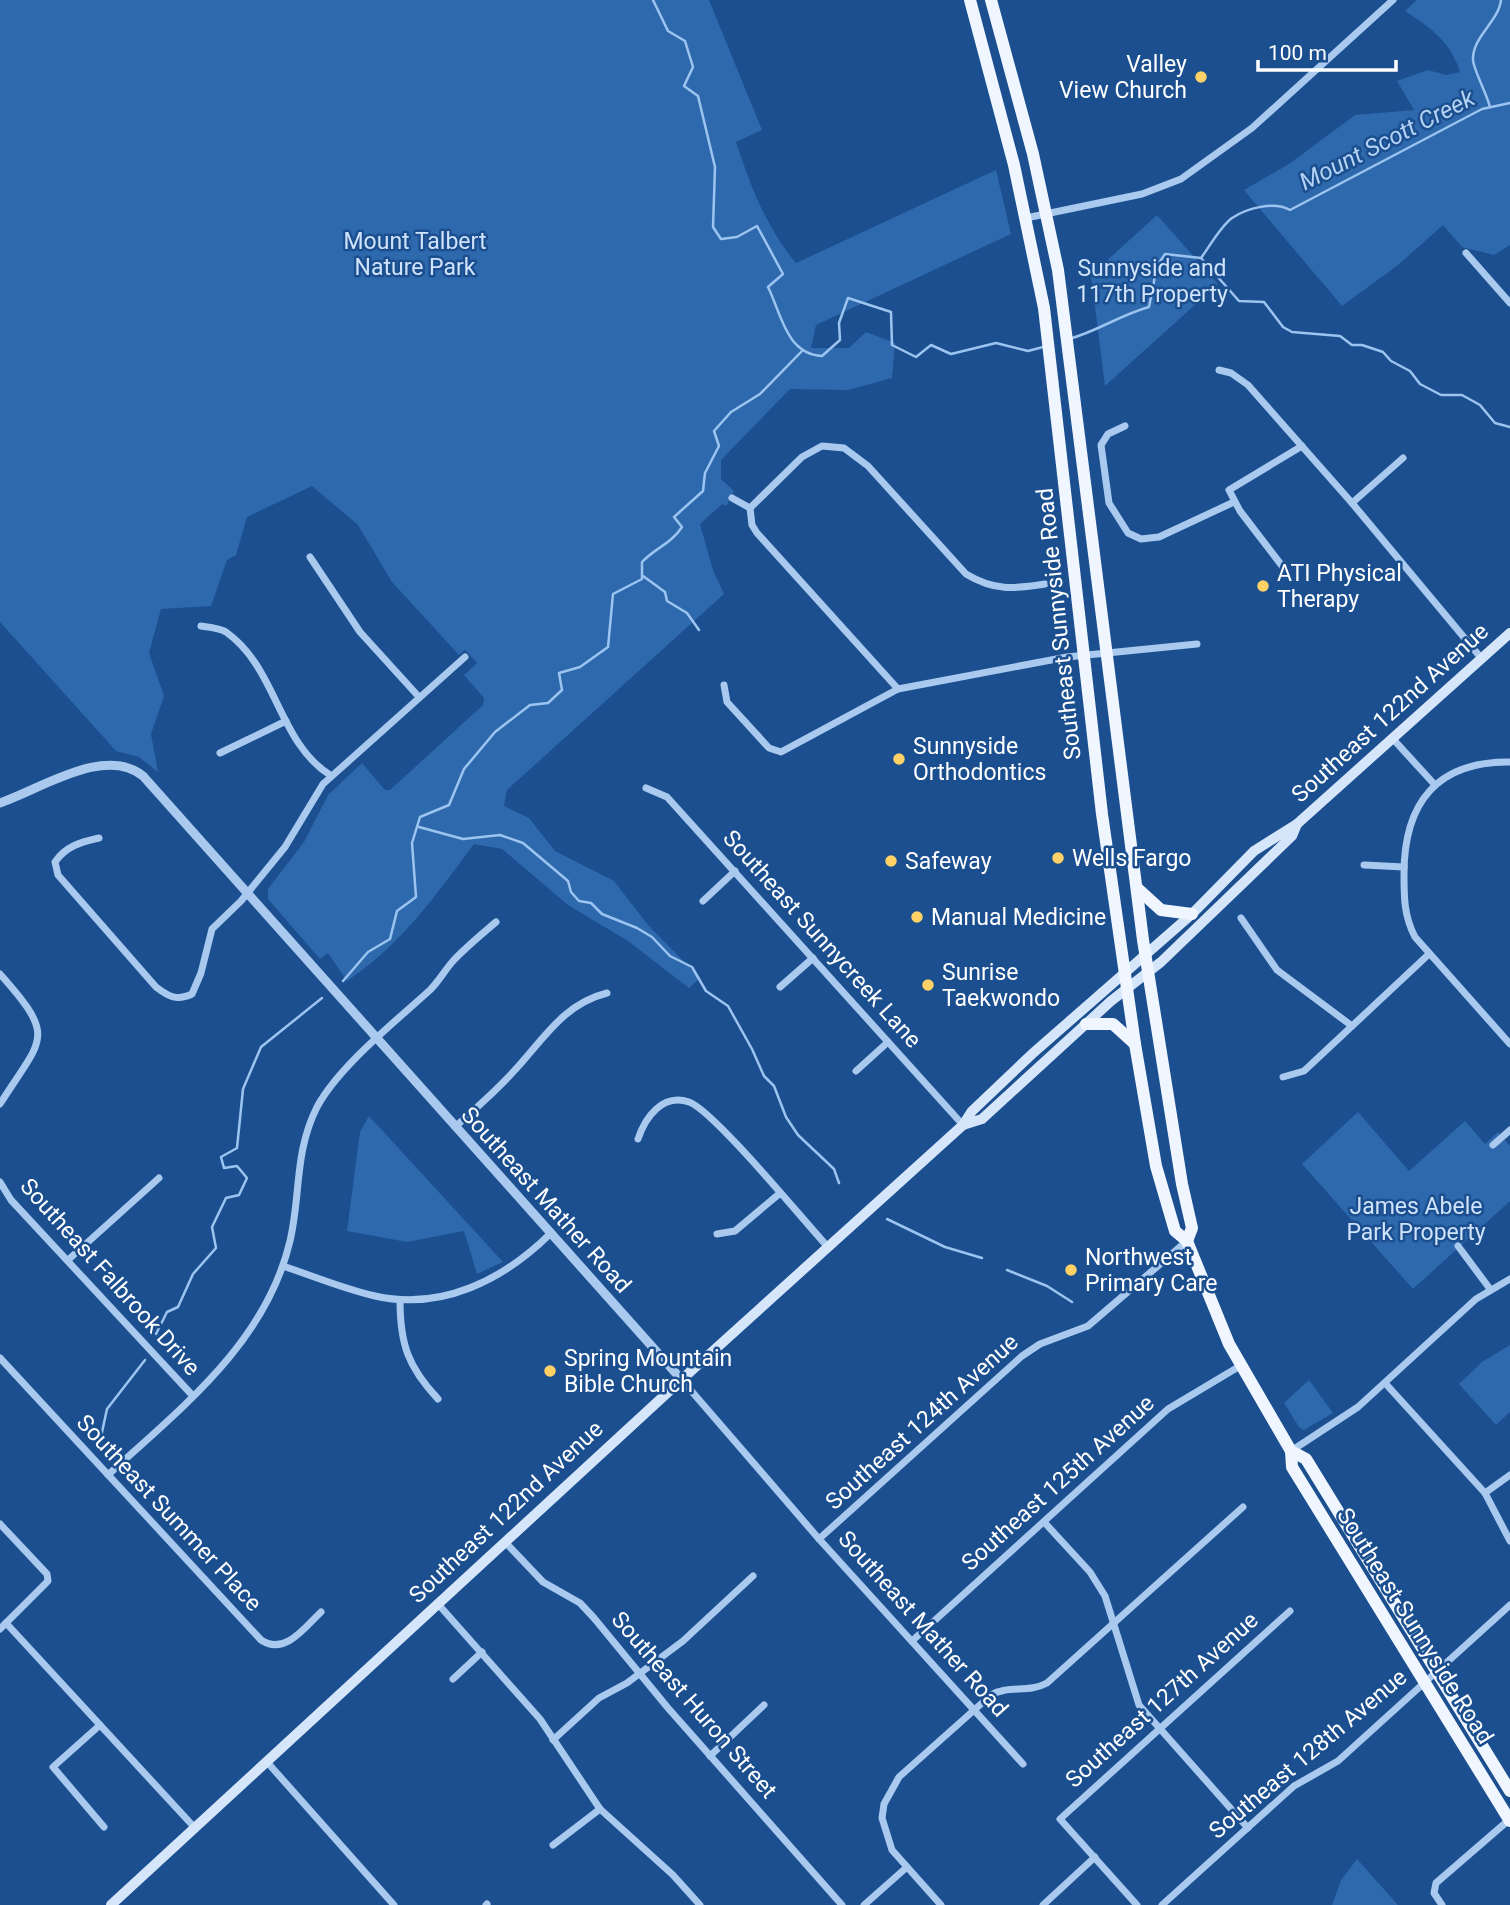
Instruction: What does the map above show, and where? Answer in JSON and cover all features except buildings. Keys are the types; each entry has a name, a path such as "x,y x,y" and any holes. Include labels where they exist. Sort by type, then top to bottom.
{"main road":[{"name":"Southeast Sunnyside Road","path":"970,0 1026,218 1044,308 1124,973 1156,1166 1175,1231 1187,1241 1210,1304 1240,1366 1291,1451 1292,1467 1510,1820"},
{"name":"Southeast Sunnyside Road","path":"992,0 1046,214 1063,306 1145,955 1182,1184 1192,1228 1187,1241"},
{"name":"Southeast 122nd Avenue","path":"111,1905 681,1380 964,1125 972,1111 1032,1054 1192,914 1254,851 1297,824 1510,633"},
{"name":"Southeast 122nd Avenue","path":"964,1125 982,1119 1086,1024 1216,912 1292,836 1297,824"},
{"path":"1138,889 1161,910 1192,914"},
{"path":"1086,1024 1113,1024 1135,1044"},
{"path":"1010,1092 1011,1082 1030,1063 1032,1054"},
{"path":"1156,1166 1182,1184"},
{"name":"Southeast Sunnyside Road","path":"1291,1451 1306,1459 1510,1791"},
{"path":"1339,1544 1368,1560"}],"street":[{"path":"1026,218 1142,194 1181,179 1252,128 1392,0"},
{"path":"1466,253 1510,303"},
{"path":"1219,370 1241,378 1352,503 1482,659"},
{"path":"1125,426 1108,435 1101,445 1109,503 1128,533 1141,539 1159,537 1234,502"},
{"path":"898,689 752,525 750,508 757,498 813,450 822,446 844,448 868,466 967,574 982,583 1005,590 1045,584"},
{"path":"1286,570 1234,502 1229,490 1302,446"},
{"path":"1352,503 1404,458"},
{"path":"732,498 750,508"},
{"path":"310,557 360,632 419,697"},
{"path":"201,626 225,631 245,651 262,674 303,751 330,775"},
{"path":"724,685 727,702 769,748 780,752 898,689 1084,656 1197,645"},
{"path":"99,838 83,841 61,854 55,862 58,875 156,987 168,996 182,999 192,994 201,974 212,929 247,894 293,835 330,775 465,657"},
{"path":"220,753 286,721"},
{"path":"1393,739 1435,785"},
{"path":"1510,762 1471,765 1435,785 1411,818 1404,867 1406,920 1429,954 1510,1044"},
{"name":"Southeast Mather Road","path":"0,803 93,766 111,763 127,766 150,782 819,1539 1023,1764"},
{"name":"Southeast Sunnycreek Lane","path":"646,788 667,797 964,1125"},
{"path":"1364,865 1404,867"},
{"path":"703,901 735,871"},
{"path":"1241,919 1278,970 1352,1026"},
{"path":"108,1475 193,1396 243,1342 283,1266 294,1220 298,1167 308,1126 334,1081 433,988 456,958 496,922"},
{"path":"1283,1077 1304,1071 1429,954"},
{"path":"780,987 813,958"},
{"path":"0,974 29,1007 38,1028 34,1051 0,1104"},
{"path":"456,1127 514,1072 541,1037 583,999 607,993"},
{"path":"856,1072 888,1042"},
{"path":"638,1139 644,1122 664,1103 676,1100 689,1102 714,1120 828,1247"},
{"path":"1493,1145 1510,1130"},
{"path":"68,1260 159,1178"},
{"name":"Southeast Falbrook Drive","path":"0,1182 11,1200 193,1396"},
{"path":"717,1234 735,1231 779,1194"},
{"path":"283,1266 374,1296 400,1300 439,1297 479,1285 516,1265 550,1234"},
{"name":"Southeast 124th Avenue","path":"819,1539 1022,1356 1040,1344 1088,1326 1187,1241"},
{"path":"1458,1245 1490,1289"},
{"path":"1291,1451 1358,1407 1490,1289 1510,1279"},
{"path":"400,1300 400,1320 410,1364 438,1399"},
{"name":"Southeast Summer Place","path":"0,1358 265,1643 286,1644 321,1612"},
{"name":"Southeast 125th Avenue","path":"912,1641 1168,1409 1240,1366"},
{"path":"1385,1383 1485,1493 1510,1541"},
{"path":"1485,1493 1510,1475"},
{"path":"941,1905 892,1850 885,1836 882,1818 888,1794 899,1777 974,1709 998,1691 1029,1689 1047,1683 1243,1507"},
{"path":"1044,1522 1090,1572 1105,1596 1133,1692 1145,1714 1248,1828"},
{"path":"0,1524 47,1574 44,1587 3,1626 100,1725 195,1828"},
{"name":"Southeast Huron Street","path":"505,1542 543,1582 580,1604 842,1905"},
{"path":"553,1740 599,1698 640,1673 683,1641 753,1576"},
{"path":"438,1604 522,1696 600,1809 674,1875 699,1905"},
{"name":"Southeast 128th Avenue","path":"1162,1905 1303,1780 1338,1761 1510,1605"},
{"name":"Southeast 127th Avenue","path":"1095,1857 1060,1819 1290,1611"},
{"path":"453,1679 482,1652"},
{"path":"710,1756 764,1705"},
{"path":"100,1725 53,1767 104,1827"},
{"path":"267,1762 394,1905"},
{"path":"553,1845 600,1809"},
{"path":"1442,1905 1434,1893 1436,1883 1510,1820"},
{"path":"1043,1905 1095,1857 1137,1905"},
{"path":"864,1905 907,1867"}],"green space":[{"name":"Mount Talbert Nature Park","path":"0,0 709,0 762,130 736,142 760,206 796,263 996,170 1011,234 816,325 811,348 849,348 866,332 895,343 892,378 848,390 790,389 721,460 721,479 734,491 726,506 722,504 700,524 713,570 724,594 507,790 504,806 529,818 555,851 614,881 648,925 700,978 689,988 628,941 568,905 502,849 474,844 401,935 347,981 328,953 320,959 268,899 268,889 304,842 328,795 362,763 385,790 390,790 483,705 484,698 464,675 477,663 465,650 459,655 392,582 358,525 312,486 247,517 236,555 227,560 211,606 161,609 149,653 164,696 151,734 158,772 139,757 116,751 0,622"},
{"path":"1417,0 1510,0 1510,245 1494,255 1462,247 1443,225 1398,265 1342,306 1244,190 1289,164 1355,115 1414,110 1397,81 1428,70 1446,75 1460,72 1451,52 1439,37 1405,11"},
{"name":"Sunnyside and 117th Property","path":"1157,215 1218,284 1105,386 1091,275"},
{"name":"James Abele Park Property","path":"1358,1112 1409,1171 1465,1121 1485,1144 1498,1132 1510,1146 1510,1201 1413,1289 1302,1164"},
{"path":"369,1116 503,1262 477,1274 464,1231 407,1242 347,1231 360,1132"},
{"path":"1510,1345 1510,1412 1496,1425 1459,1384 1482,1362"},
{"path":"1309,1380 1333,1413 1304,1430 1299,1427 1284,1403"},
{"path":"1357,1859 1398,1905 1332,1905 1341,1880"}],"waterway":[{"name":"Mount Scott Creek","path":"653,0 668,31 685,41 693,67 684,86 698,96 715,167 713,227 721,239 737,237 757,226 783,274 768,287 786,330 800,348 810,354 822,356 840,340 839,323 848,298 891,312 892,345 916,357 931,345 951,354 996,343 1028,351 1043,347"},
{"path":"1490,107 1473,60 1477,44 1496,15 1501,0"},
{"name":"Mount Scott Creek","path":"1069,339 1149,307 1157,266 1165,254 1201,258 1223,226 1238,214 1269,206 1290,210 1482,109 1510,103"},
{"path":"1201,258 1239,301 1264,302 1283,327 1292,332 1340,336 1352,345 1362,345 1383,352 1391,361 1410,371 1420,384 1441,395 1462,395 1480,405 1495,423 1510,427"},
{"path":"343,981 368,952 390,939 397,911 416,897 412,843 420,817 449,805 464,769 495,732 530,705 548,703 562,690 559,673 580,667 608,647 613,594 642,579 642,562 673,538 682,527 674,517 703,491 705,473 719,446 714,431 731,412 760,394 803,350"},
{"path":"643,576 665,592 667,601 687,613 699,630"},
{"path":"419,827 463,839 500,835 523,843 568,881 571,892 579,901 591,903 602,914 637,928 652,937 670,956 692,967 706,991 728,1006 764,1076 774,1086 786,1117 798,1135 834,1169 839,1183"},
{"path":"156,1334 167,1312 178,1307 193,1274 216,1248 212,1227 226,1198 239,1195 247,1178 237,1166 224,1168 221,1157 237,1148 243,1089 261,1047 322,998"},
{"path":"887,1219 945,1247 982,1258"},
{"path":"1007,1270 1047,1286 1072,1302"},
{"path":"99,1446 107,1409 145,1360"}],"place":[{"name":"Valley View Church","path":"1201,77"},
{"name":"ATI Physical Therapy","path":"1263,586"},
{"name":"Sunnyside Orthodontics","path":"899,759"},
{"name":"Wells Fargo","path":"1058,858"},
{"name":"Safeway","path":"891,861"},
{"name":"Manual Medicine","path":"917,917"},
{"name":"Sunrise Taekwondo","path":"928,985"},
{"name":"Northwest Primary Care","path":"1071,1270"},
{"name":"Spring Mountain Bible Church","path":"550,1371"}]}
